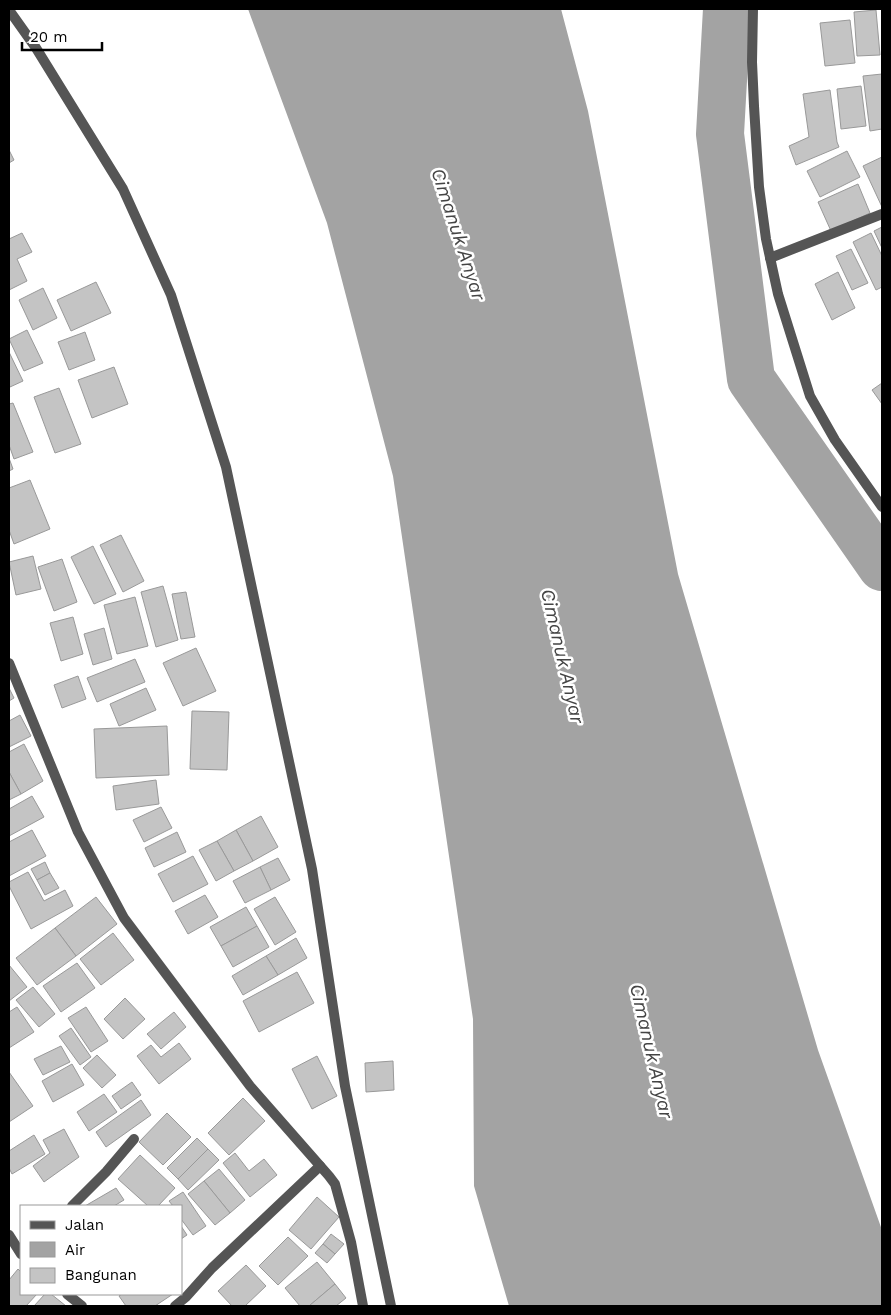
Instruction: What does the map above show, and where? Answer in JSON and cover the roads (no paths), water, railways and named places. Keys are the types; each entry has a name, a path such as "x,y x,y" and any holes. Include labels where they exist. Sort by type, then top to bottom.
{"street":[{"path":"753,9 752,62 760,187 766,239 778,294 810,396 835,440 882,506"},
{"path":"9,10 36,48 123,189 171,295 226,466 312,869 345,1086 391,1306"},
{"path":"770,258 882,214"},
{"path":"9,663 78,832 124,918 250,1086 334,1184 350,1242 363,1306"},
{"path":"73,1205 106,1172 134,1139"},
{"path":"175,1306 186,1297 212,1268 320,1166"},
{"path":"9,1235 20,1252"},
{"path":"68,1295 82,1306"}],"water":[{"name":"Cimanuk Anyar","path":"248,9 561,9 588,111 678,574 818,1050 882,1230 882,1306 509,1306 474,1186 473,1019 393,476 327,223"}],"waterway":[{"path":"727,9 720,134 751,379 882,567"}]}
